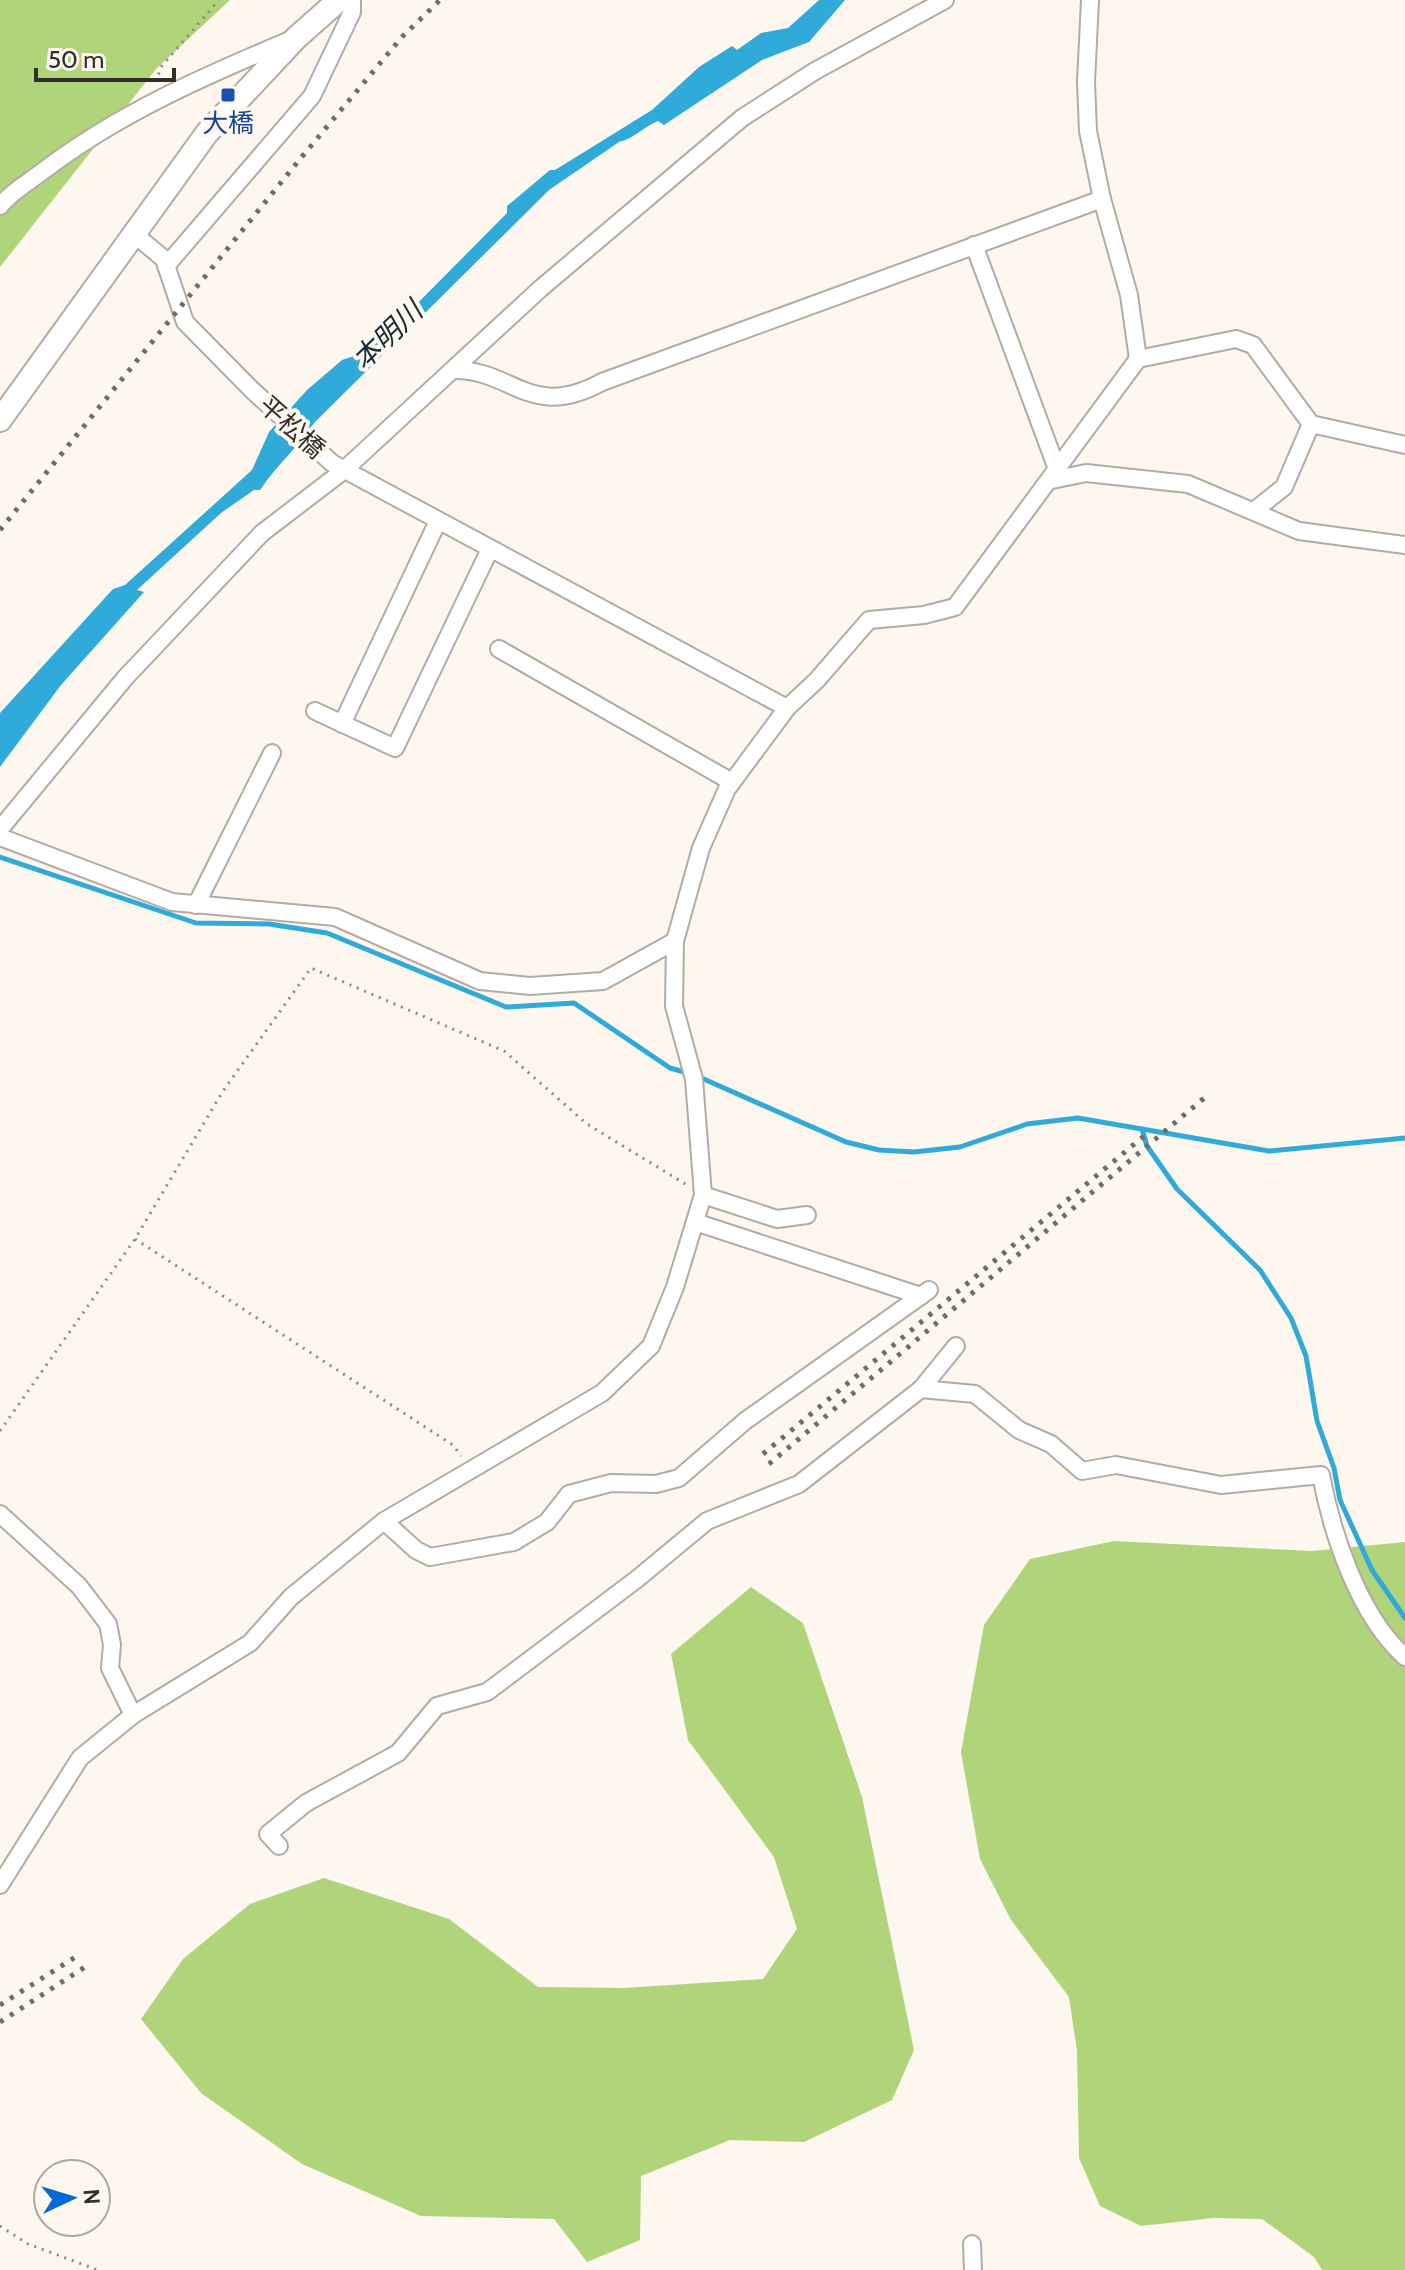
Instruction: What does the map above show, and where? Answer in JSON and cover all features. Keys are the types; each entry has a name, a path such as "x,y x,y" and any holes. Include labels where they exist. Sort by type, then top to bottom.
{"street":[{"path":"0,420 207,133 296,38 339,0"},
{"path":"166,266 312,96 352,12 352,0"},
{"path":"0,829 125,678 262,533 455,370 540,289 742,118 815,71 945,0"},
{"path":"1090,0 1086,82 1088,131 1102,199 1129,295 1138,359"},
{"path":"0,206 73,148 200,78 296,38"},
{"path":"455,370 470,370 535,397 584,392 602,382 1102,199"},
{"path":"134,234 164,259 166,266"},
{"path":"974,245 1054,474"},
{"name":"平松橋","path":"166,266 185,322 252,390 338,467 787,708"},
{"path":"0,1885 80,1758 133,1715 250,1643 291,1597 384,1521 602,1393 651,1346 675,1287 703,1195 694,1079 674,1006 675,941 701,848 732,782 787,708 817,680 869,620 924,615 955,607 1138,359 1236,339 1253,345 1311,424 1405,445"},
{"path":"1255,510 1284,487 1311,424"},
{"path":"1054,474 1086,473 1188,484 1299,531 1405,545"},
{"path":"342,724 438,521"},
{"path":"315,711 395,748 490,549"},
{"path":"499,649 732,782"},
{"path":"196,905 272,753"},
{"path":"0,837 172,902 335,917 480,981 530,986 603,981 675,941"},
{"path":"703,1195 777,1219 807,1215"},
{"path":"384,1521 416,1550 430,1557 514,1542 547,1522 569,1494 611,1483 656,1484 679,1478 745,1421 925,1293 695,1222"},
{"path":"279,1846 268,1834 306,1803 398,1753 437,1706 487,1692 637,1579 707,1521 799,1484 867,1435 921,1389 956,1346"},
{"path":"921,1389 975,1394 1019,1430 1051,1444 1082,1471 1116,1465 1221,1485 1321,1475 1329,1519 1372,1619 1389,1643 1405,1657"},
{"path":"0,1514 18,1527 79,1586 108,1624 112,1645 110,1668 133,1715"},
{"path":"972,2244 973,2270"}],"path":[{"path":"149,105 161,67 219,0"},
{"path":"0,1431 135,1239 223,1091 311,968 504,1051 587,1124 703,1195"},
{"path":"135,1239 453,1445 472,1472"},
{"path":"0,2226 28,2244 98,2270"}],"green space":[{"path":"0,0 230,0 156,69 0,267"},
{"path":"1114,1541 1312,1551 1405,1542 1405,2270 1322,2270 1314,2257 1262,2219 1213,2218 1141,2226 1100,2206 1079,2158 1077,2051 1069,1997 1011,1920 980,1859 961,1752 984,1625 1030,1559"},
{"path":"751,1587 803,1623 862,1797 914,2050 892,2100 804,2142 730,2140 641,2176 640,2240 587,2262 554,2219 421,2216 302,2164 201,2093 141,2019 183,1959 250,1904 324,1878 449,1919 538,1987 624,1988 763,1979 797,1929 774,1857 688,1740 671,1654"}],"water":[{"name":"本明川","path":"819,0 845,0 809,42 762,60 664,125 658,121 619,142 549,190 315,422 260,490 254,490 221,513 137,590 144,592 61,685 0,767 0,713 113,589 125,585 252,470 269,432 307,390 342,360 363,353 384,326 400,321 507,213 507,206 550,170 555,170 652,110 699,67 732,46 737,50 761,33 788,28"}],"waterway":[{"path":"0,857 196,923 269,924 327,933 506,1007 574,1003 670,1068 688,1073"},
{"path":"697,1076 846,1142 879,1150 914,1152 960,1147 1027,1124 1078,1118 1269,1151 1405,1138"},
{"path":"1142,1129 1147,1146 1177,1189 1260,1270 1291,1318 1306,1356 1317,1421 1334,1468 1340,1500 1372,1570 1405,1618"}],"railway":[{"path":"0,530 300,159 402,37 440,0"},
{"path":"769,1464 1209,1094"},
{"path":"763,1454 1150,1131"},
{"path":"0,2005 77,1956"},
{"path":"0,2022 85,1967"}],"place":[{"name":"大橋","path":"228,95"}]}
